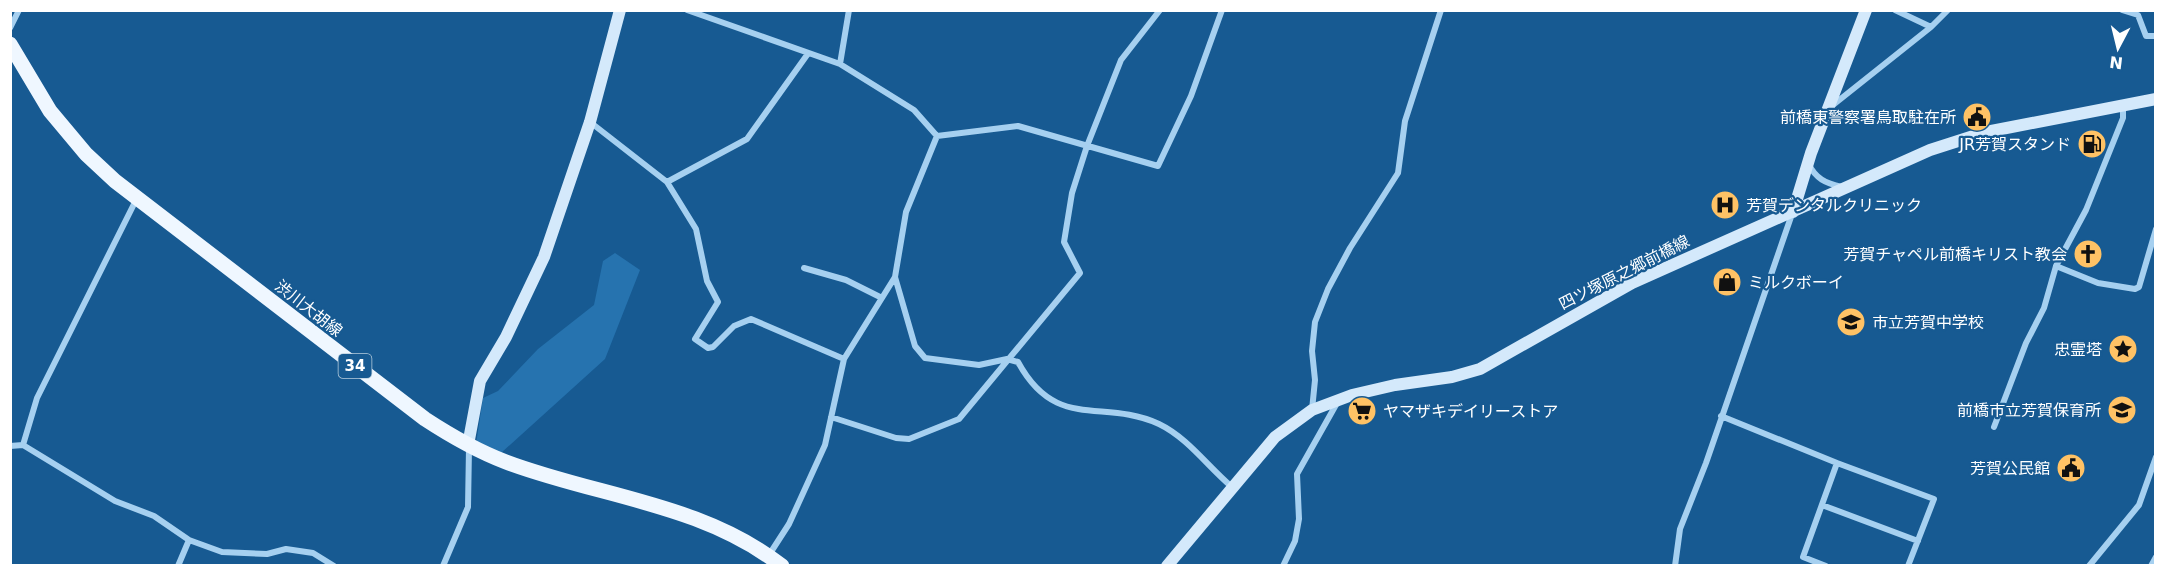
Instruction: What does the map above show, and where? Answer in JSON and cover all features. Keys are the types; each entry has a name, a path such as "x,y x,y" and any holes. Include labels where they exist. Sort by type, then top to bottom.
{"main road":[{"path":"468,445 480,381 498,352 544,257 590,122 620,10"},
{"path":"1792,212 1808,163 1866,10"},
{"name":"渋川大胡線","path":"11,47 42,98 67,133 93,161 137,198 425,419 468,445 533,472 705,520 741,537 782,566"},
{"name":"四ツ塚原之郷前橋線","path":"1167,566 1275,437 1312,410 1395,385 1480,369 1632,283 1960,139 2156,99"}],"street":[{"path":"10,28 19,10"},
{"path":"687,10 807,55 840,64 914,110 937,136"},
{"path":"840,64 849,10"},
{"path":"831,417 909,439 959,419 1080,273 1064,242 1072,193 1087,146 1121,60 1160,10"},
{"path":"937,136 1018,126 1158,166 1191,96 1222,10"},
{"path":"1312,410 1315,380 1312,351 1315,322 1328,289 1350,249 1398,173 1405,121 1441,10"},
{"path":"1894,10 1905,12 1931,27"},
{"path":"1828,109 1931,27 1948,10"},
{"path":"2122,10 2138,15 2146,36 2156,36"},
{"path":"667,182 747,139 807,55"},
{"path":"1994,427 2023,351 2044,308 2056,266 2086,210 2123,118 2123,106"},
{"path":"590,122 667,182 696,229 707,281 718,302 695,339 708,348 713,347 734,326 750,319 844,359"},
{"path":"769,555 789,524 825,445 844,359 895,277 906,212 937,136"},
{"path":"1808,163 1815,176 1825,183 1846,188"},
{"path":"23,445 38,398 137,198"},
{"path":"1675,566 1680,529 1706,463 1792,212"},
{"path":"2056,266 2098,283 2135,289 2139,287 2156,229"},
{"path":"804,268 846,280 882,298"},
{"path":"895,277 915,346 925,358 979,365 1007,359 1018,362 1038,392 1058,404 1147,420 1166,428 1182,439 1233,488"},
{"path":"1283,566 1295,542 1299,519 1297,474 1339,400"},
{"path":"1721,416 1934,499 1908,566"},
{"path":"10,446 23,445 115,501 154,516 189,540 222,552 267,554 286,549 313,553 334,566"},
{"path":"443,566 468,507 468,445"},
{"path":"2088,566 2139,505 2156,457"},
{"path":"1826,566 1803,557 1838,462"},
{"path":"1822,505 1918,541"},
{"path":"178,566 189,540"},
{"path":"2151,566 2156,557"}],"shaded area":[{"path":"615,253 640,270 605,359 501,453 476,444 483,398 498,391 538,349 594,305 603,261"}],"place":[{"name":"前橋東警察署鳥取駐在所","path":"1977,117"},
{"name":"JR芳賀スタンド","path":"2092,144"},
{"name":"芳賀デンタルクリニック","path":"1725,205"},
{"name":"芳賀チャペル前橋キリスト教会","path":"2088,254"},
{"name":"ミルクボーイ","path":"1727,282"},
{"name":"市立芳賀中学校","path":"1851,322"},
{"name":"忠霊塔","path":"2123,349"},
{"name":"前橋市立芳賀保育所","path":"2122,410"},
{"name":"ヤマザキデイリーストア","path":"1362,411"},
{"name":"芳賀公民館","path":"2071,468"}]}
